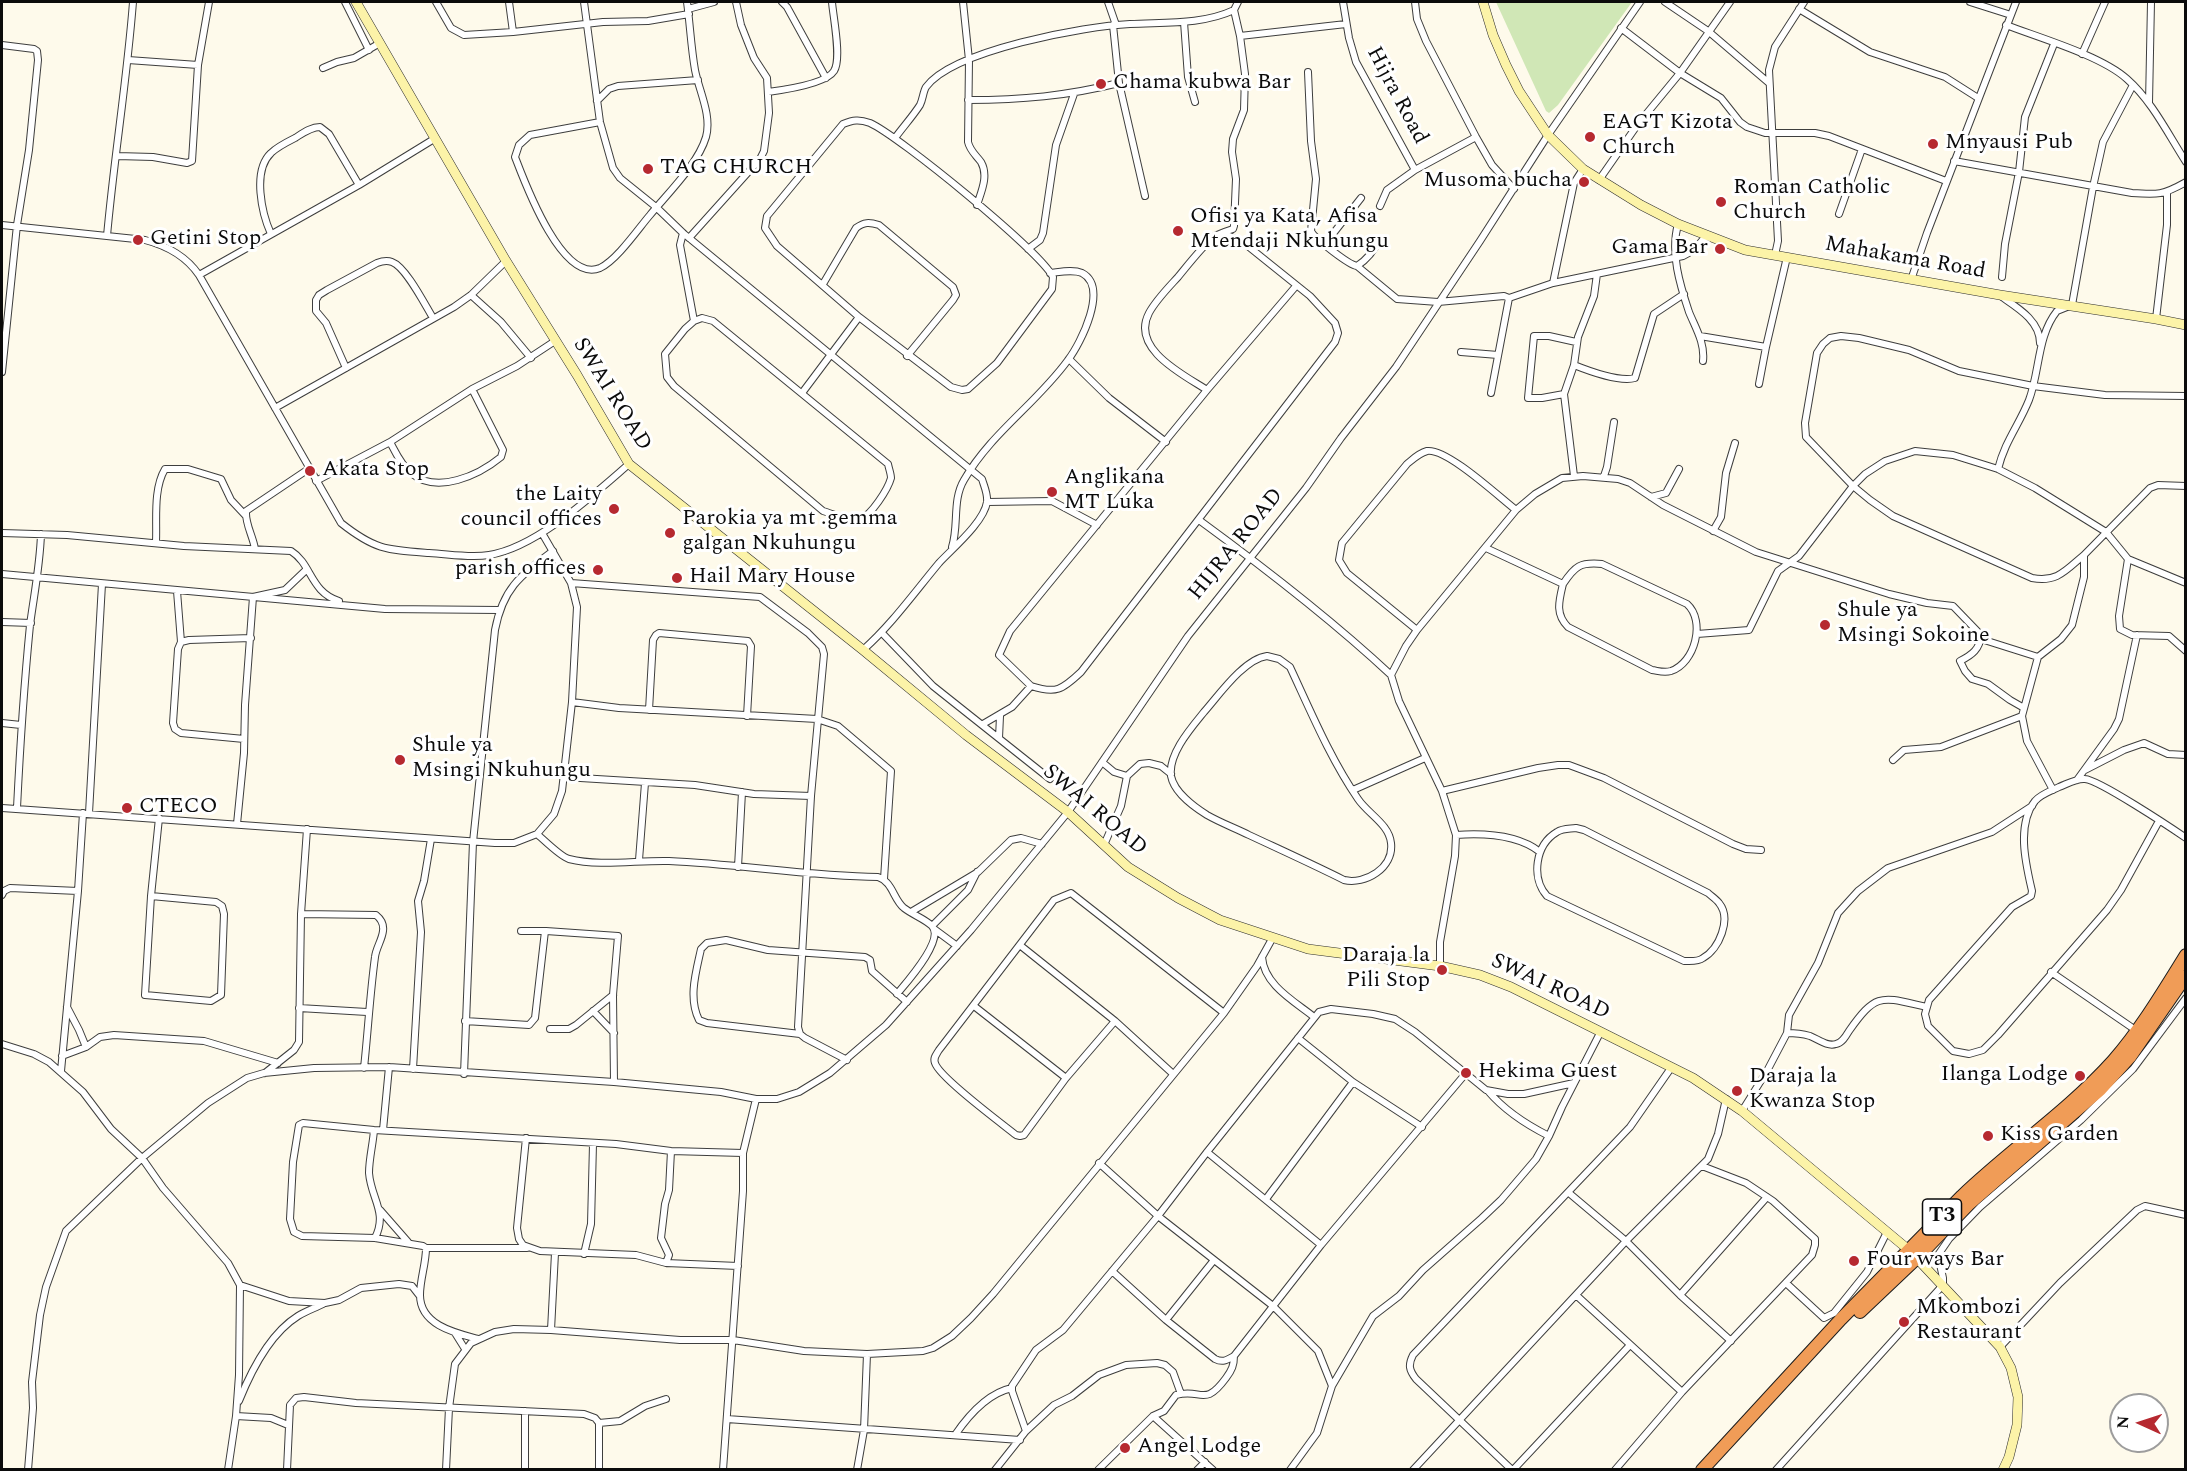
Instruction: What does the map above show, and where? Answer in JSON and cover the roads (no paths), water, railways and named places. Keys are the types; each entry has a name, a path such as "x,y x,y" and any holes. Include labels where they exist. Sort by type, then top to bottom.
{"highway":[{"name":"T3","path":"1913,1254 1982,1176 2067,1107 2112,1062 2137,1031 2186,955"},
{"name":"T3","path":"1702,1470 1841,1319 1968,1204 2100,1090 2130,1057 2186,976"}],"street":[{"path":"106,236 133,2"},
{"path":"117,156 153,157 187,163 192,161 198,65 209,2"},
{"path":"345,2 369,50"},
{"name":"SWAI ROAD","path":"356,2 506,261 629,464 966,735 1068,812 1128,867 1178,898 1220,920 1308,950 1440,966 1480,975 1511,987 1693,1078 1726,1099 1913,1254 2000,1347 2011,1368 2018,1397 2017,1425 2009,1457 2003,1470"},
{"path":"436,2 451,28 464,35 603,22 648,21 688,12 714,2"},
{"path":"509,2 513,32"},
{"path":"584,2 600,122 613,168 620,178 656,207 683,233 981,479 987,502 982,513 882,633 863,650"},
{"path":"600,122 530,135 519,145 514,157 561,251 582,269 600,268 617,253 697,158 706,137 706,113 698,80 687,2"},
{"path":"689,238 765,151 769,113 765,72 754,58 741,25 736,2"},
{"path":"782,2 787,7 826,78"},
{"path":"768,92 784,90 826,78 832,73 836,65 832,2"},
{"path":"963,2 969,60 968,142 969,148 981,163 984,172 977,205"},
{"path":"1108,2 1114,25 1119,83 1145,196"},
{"path":"895,138 920,104 927,87 946,72 996,49 1033,39 1114,25 1184,22 1221,16 1234,10 1238,2"},
{"name":"Hijra Road","path":"1343,2 1356,62 1415,170"},
{"path":"1415,2 1417,19 1426,41 1476,137 1497,172 1514,189"},
{"name":"Mahakama Road","path":"1483,2 1493,35 1506,65 1545,140 1599,180 1678,224 1745,249 1775,255 2000,296 2072,305 2186,325"},
{"path":"1545,140 1640,2"},
{"path":"1665,2 1707,32 1769,83"},
{"path":"1599,180 1638,124 1680,73 1730,2"},
{"path":"1775,255 1778,241 1769,83 1771,60 1775,47 1804,2"},
{"path":"1970,2 2011,15"},
{"path":"1911,280 1946,181 2016,2"},
{"path":"2082,54 2105,2"},
{"path":"2149,103 2151,2"},
{"path":"1798,9 1870,52 1945,77 1978,98"},
{"path":"1207,390 1166,364 1153,349 1146,327 1148,315 1156,302 1216,235 1233,229 1234,226 1236,179 1232,152 1233,139 1244,105 1245,74 1234,10"},
{"path":"1184,22 1188,77 1195,102"},
{"path":"1240,36 1346,24"},
{"path":"2006,25 2107,64 2127,78 2149,103 2186,162"},
{"path":"1621,28 1680,73 1721,98 1740,122 1747,127 1771,133 1815,133 1946,181"},
{"path":"323,68 354,58 380,43"},
{"path":"2002,277 2005,244 2019,172 2025,117 2054,44"},
{"path":"2,45 31,48 37,51 38,55 29,150 16,225 2,372"},
{"path":"128,60 198,65"},
{"path":"1308,72 1311,141 1316,179 1311,231 1314,238 1328,246 1349,264 1357,266 1397,299 1438,302 1504,296 1509,298 1553,283 1676,258 1688,254 1706,236"},
{"path":"597,101 609,89 618,86 698,80"},
{"path":"968,100 1018,100 1074,94 1119,83"},
{"path":"2040,349 2053,316 2057,311 2072,305 2103,142 2133,86"},
{"path":"1028,249 1040,240 1043,234 1056,145 1074,94"},
{"path":"855,119 869,123 895,138 1028,249 1053,278 1052,289 997,363 968,389 951,387 907,356 777,246 765,228 767,216 843,124 855,119"},
{"path":"271,234 263,216 260,198 260,185 265,163 272,151 311,129 321,127 329,134 359,185"},
{"path":"1380,206 1387,190 1415,170 1476,137"},
{"path":"199,275 359,185 434,139"},
{"name":"HIJRA ROAD","path":"264,1073 314,1068 389,1067 464,1074 614,1082 722,1092 756,1099 777,1099 799,1092 830,1073 886,1025 907,1002 957,946 1068,812 1188,636 1306,488 1396,367 1545,140"},
{"path":"1839,214 1863,149"},
{"path":"1954,161 2132,194 2158,195 2167,193 2186,182"},
{"path":"1553,283 1574,183 1583,169"},
{"path":"2157,319 2167,225 2167,193"},
{"path":"1328,246 1332,235 1361,198"},
{"path":"823,284 856,228 872,223 879,225 953,287 956,295 954,300 907,356"},
{"path":"1678,224 1675,242 1676,258 1684,294 1704,350 1703,362"},
{"path":"2,225 145,240 163,245 182,256 199,275 341,523 375,546 395,550 490,555 542,533 629,464"},
{"path":"683,233 680,245 694,321"},
{"path":"1223,234 1244,243 1310,296 1335,323 1338,333 1335,342 1081,672 1053,691 1031,686 999,655 1013,627 1207,390 1296,286"},
{"path":"1357,266 1364,262 1376,248 1378,241"},
{"path":"1759,384 1787,257"},
{"path":"275,408 471,296 506,261"},
{"path":"346,368 326,323 316,311 316,300 327,290 377,263 392,262 402,271 433,318"},
{"path":"950,550 955,532 960,488 985,450 1069,359 1089,318 1094,295 1090,281 1084,274 1075,271 1050,273"},
{"path":"1574,476 1564,394 1574,365 1576,342 1593,296 1597,274"},
{"path":"1574,365 1601,374 1635,378 1654,314 1684,294"},
{"path":"471,296 501,322 531,358"},
{"path":"1998,469 2010,435 2024,411 2033,386 2040,349 2040,338 2036,327 2025,314 2000,296"},
{"path":"1491,393 1509,298"},
{"path":"2,313 8,307"},
{"path":"802,393 859,317"},
{"path":"702,318 713,321 888,464 891,476 886,492 867,515 859,520 843,518 823,511 674,386 667,377 666,354 685,328 694,321 702,318"},
{"path":"1564,394 1528,398 1534,336 1549,336 1576,342"},
{"path":"1700,336 1766,347"},
{"path":"2186,396 2105,395 2033,386 1959,371 1909,350 1875,340 1840,336 1830,338 1817,353 1805,431 1809,442 1853,486 1893,516 2032,578 2045,580 2060,575 2084,555 2150,488 2158,484 2186,486"},
{"path":"316,481 390,442 472,389 531,358 555,341"},
{"path":"1461,352 1498,355"},
{"path":"1069,359 1109,398 1166,442"},
{"path":"390,442 402,463 413,476 426,481 445,482 474,476 501,457 502,450 472,389"},
{"path":"1604,476 1614,423"},
{"path":"1713,531 1721,517 1726,473 1735,443"},
{"path":"1697,634 1749,630 1775,574 1799,556 1853,486 1865,474 1885,461 1915,451 1953,455 1998,469 2035,488 2106,531 2128,559 2186,583"},
{"path":"1417,630 1347,573 1339,560 1342,543 1407,464 1426,452 1440,454 1460,465 1516,510"},
{"path":"255,549 246,511 310,468"},
{"path":"156,542 159,486 165,470 188,469 221,479 231,500 246,516"},
{"path":"1650,497 1666,494 1679,469"},
{"path":"1391,675 1417,630 1516,510 1535,494 1562,478 1604,476 1630,483 1650,497 1756,552 1909,599 1953,606 1979,631 1982,639 1974,654 1960,661 1965,671 1972,679 1988,684 2024,708"},
{"path":"987,502 1052,501 1096,525"},
{"path":"1199,520 1250,557 1344,632 1391,675 1399,701 1442,791 1456,835 1455,856 1440,942 1440,966"},
{"path":"2,533 291,551 300,556 319,590 334,599 354,605"},
{"path":"2,808 473,842 514,843 537,834 554,814 562,791 572,702 577,607 570,583 542,533"},
{"path":"17,808 21,724 41,534"},
{"path":"1486,548 1563,584"},
{"path":"464,1074 473,842 484,736 484,714 495,630 502,600 516,581 553,551"},
{"path":"2053,790 2027,741 2022,716 2038,657 2061,639 2072,625 2084,577 2084,555"},
{"path":"2128,559 2118,623 2120,629 2125,633 2174,637 2186,651"},
{"path":"1588,563 1602,564 1687,604 1694,611 1697,634 1683,663 1678,668 1667,672 1652,670 1568,627 1558,612 1563,584 1575,567 1588,563"},
{"path":"253,597 285,590 306,570"},
{"path":"2,574 385,609 499,610"},
{"path":"570,583 760,597 808,633 822,647 824,654 806,874 799,1006 800,1034"},
{"path":"61,1071 86,813 102,584"},
{"path":"177,591 181,642 178,649 173,723 175,729 181,733 244,740"},
{"path":"237,824 252,638 253,597"},
{"path":"2,622 31,623"},
{"path":"650,710 653,640 659,633 748,641 751,646 747,716"},
{"path":"882,633 933,686 1050,779"},
{"path":"2077,780 2119,719 2137,634"},
{"path":"181,642 252,638"},
{"path":"1982,639 2038,657"},
{"path":"1104,845 1121,806 1127,776 1140,764 1149,763 1161,766 1171,774 1180,793 1207,815 1344,880 1353,882 1370,878 1380,870 1390,853 1392,844 1383,826 1359,801 1332,760 1290,667 1279,659 1267,656 1257,657 1247,666 1199,719 1177,751 1171,774"},
{"path":"983,724 1012,707 1031,686"},
{"path":"572,702 601,707 817,719 838,726 891,771 884,879"},
{"path":"999,738 1000,716"},
{"path":"1893,760 1904,750 1941,747 2022,716"},
{"path":"2,723 21,724"},
{"path":"2084,770 2124,750 2144,743 2168,754 2186,755"},
{"path":"1353,790 1425,758"},
{"path":"1102,762 1114,772 1127,776"},
{"path":"1442,791 1538,768 1569,765 1604,778 1733,844 1746,849 1761,850"},
{"path":"564,777 694,785 742,792 811,796"},
{"path":"1742,1111 1767,1071 1787,1032 1789,1015 1818,963 1838,913 1858,891 1888,868 1992,832 2033,805 2042,795 2077,780 2086,779 2186,838"},
{"path":"639,860 645,783"},
{"path":"738,867 742,792"},
{"path":"2033,805 2027,823 2024,853 2031,896 2012,907 1929,999 1925,1014 1928,1026 1953,1052 1969,1054 1983,1050 2107,910 2133,869 2159,820"},
{"path":"151,896 216,902 222,906 224,914 221,995 217,999 211,1001 145,994 151,896 159,818"},
{"path":"28,1470 33,1408 32,1382 40,1315 46,1287 61,1241 72,1225 142,1158 208,1103 247,1078 264,1073 294,1050 299,1042 301,914 307,829"},
{"path":"1568,829 1584,830 1708,893 1720,903 1723,911 1724,922 1720,937 1712,951 1702,959 1684,961 1675,958 1547,896 1537,878 1540,852 1556,832 1568,829"},
{"path":"1456,835 1480,833 1498,836 1516,840 1540,852"},
{"path":"537,834 569,859 618,863 639,860 806,874 878,877 884,879 903,907 957,946"},
{"path":"413,1069 421,932 418,901 424,881 431,838"},
{"path":"911,912 977,872 1011,840 1020,838 1042,844"},
{"path":"897,994 918,969 931,947 933,928 965,893 977,872"},
{"path":"2,895 10,888 78,891"},
{"path":"1115,1021 1065,1078 1024,1135 1016,1135 944,1075 934,1062 934,1057 939,1050 1054,900 1071,893 1224,1013"},
{"path":"301,914 375,915 381,919 383,933 376,951 364,1068"},
{"path":"465,1021 529,1025 536,1018 545,931"},
{"path":"522,932 545,931 618,936 614,995 614,1082"},
{"path":"446,1470 449,1408 455,1364 465,1349 478,1339 495,1332 514,1329 551,1330 680,1340 733,1340 804,1351 867,1354 923,1352 952,1336 993,1294 1172,1073 1224,1013 1272,939"},
{"path":"847,1060 800,1034 707,1023 699,1020 696,1013 694,985 701,949 707,943 726,940 768,950 868,958 872,971 907,1002"},
{"path":"1021,946 1115,1021 1172,1073"},
{"path":"1262,956 1263,968 1274,984 1314,1017"},
{"path":"2051,972 2137,1031"},
{"path":"550,1029 569,1029 614,995"},
{"path":"1776,1470 1942,1285 1943,1278 1938,1255 1949,1239 1980,1207 2081,1120 2120,1083 2186,998"},
{"path":"1787,1032 1811,1036 1824,1043 1837,1044 1843,1040 1870,1004 1878,1000 1895,1000 1927,1007"},
{"path":"974,1006 1065,1078"},
{"path":"67,1007 86,1047"},
{"path":"299,1008 368,1012"},
{"path":"1026,1431 1012,1388 1021,1370 1036,1350 1063,1330 1158,1216 1314,1017 1324,1009 1373,1014 1395,1020 1415,1032 1467,1072 1510,1113 1549,1136"},
{"path":"593,1011 614,1033"},
{"path":"1290,1470 1317,1433 1332,1386 1373,1316 1399,1296 1423,1270 1501,1200 1536,1159 1600,1033"},
{"path":"62,1056 86,1047 100,1037 114,1035 204,1041 278,1063"},
{"path":"1298,1038 1353,1082 1422,1127"},
{"path":"2,1044 34,1054 61,1071 83,1092 111,1129 142,1158 163,1188 228,1263 240,1286 239,1375 228,1470"},
{"path":"383,1130 389,1067"},
{"path":"1630,1345 1513,1470 1416,1379 1409,1367 1413,1355 1630,1127 1671,1068"},
{"path":"1112,1271 1166,1320 1215,1359 1224,1361 1234,1356 1321,1245 1467,1072"},
{"path":"1266,1199 1353,1082"},
{"path":"1486,1090 1524,1094 1574,1083"},
{"path":"723,1470 743,1191 743,1153 756,1099"},
{"path":"1413,1470 1626,1241 1702,1166 1712,1152 1726,1099"},
{"path":"738,1266 666,1263 636,1256 555,1253 528,1248 426,1248 420,1244 375,1238 302,1236 294,1232 290,1219 293,1162 299,1125 303,1123 374,1130 616,1144 671,1151 743,1153"},
{"path":"374,1130 369,1172 372,1190 380,1210 408,1243"},
{"path":"526,1138 517,1228 519,1239 528,1248"},
{"path":"584,1254 591,1224 593,1144"},
{"path":"666,1263 669,1255 661,1238 669,1190 671,1151"},
{"path":"1207,1152 1321,1245"},
{"path":"1099,1163 1158,1216 1273,1306 1318,1351 1332,1386"},
{"path":"1615,1470 1682,1392 1812,1255 1815,1245 1815,1239 1767,1197 1746,1183 1702,1166"},
{"path":"1569,1193 1626,1241 1680,1295 1731,1341"},
{"path":"1680,1295 1767,1197"},
{"path":"2000,1347 2060,1283 2137,1210 2145,1206 2186,1215"},
{"path":"375,1238 380,1228 380,1210"},
{"path":"1786,1283 1824,1318 1827,1318 1834,1313 1867,1272 1887,1232"},
{"path":"419,1295 426,1248"},
{"path":"551,1330 555,1253"},
{"path":"1166,1320 1214,1260"},
{"path":"236,1407 263,1351 296,1317 325,1303 339,1300 361,1288 378,1285 406,1284 412,1286 419,1295 424,1313 429,1318 455,1334 478,1339"},
{"path":"240,1286 289,1301 325,1303"},
{"path":"1576,1295 1682,1392"},
{"path":"455,1334 465,1349"},
{"path":"858,1470 864,1430 867,1354"},
{"path":"1098,1470 1153,1416 1164,1411 1176,1395 1204,1396 1216,1391 1232,1369 1234,1356"},
{"path":"995,1470 1026,1431 1053,1405 1072,1396 1099,1375 1126,1365 1165,1365 1173,1372 1181,1394"},
{"path":"955,1435 966,1419 989,1399 999,1392 1012,1388"},
{"path":"287,1470 290,1405 296,1398 304,1397 356,1403 584,1414 595,1418 599,1423 599,1470"},
{"path":"599,1423 620,1420 645,1406 666,1399"},
{"path":"525,1411 525,1470"},
{"path":"236,1416 271,1418 288,1425"},
{"path":"1153,1416 1213,1470"},
{"path":"727,1419 1020,1440"},
{"path":"1197,1470 1205,1462"}],"place":[{"name":"Chama kubwa Bar","path":"1101,84"},
{"name":"EAGT Kizota Church","path":"1590,137"},
{"name":"Mnyausi Pub","path":"1933,144"},
{"name":"TAG CHURCH","path":"648,169"},
{"name":"Musoma bucha","path":"1584,182"},
{"name":"Roman Catholic Church","path":"1721,202"},
{"name":"Ofisi ya Kata, Afisa Mtendaji Nkuhungu","path":"1178,231"},
{"name":"Getini Stop","path":"138,240"},
{"name":"Gama Bar","path":"1720,249"},
{"name":"Akata Stop","path":"310,471"},
{"name":"Anglikana MT Luka","path":"1052,492"},
{"name":"the Laity council offices","path":"614,509"},
{"name":"Parokia ya mt .gemma galgan Nkuhungu","path":"670,533"},
{"name":"parish offices","path":"598,570"},
{"name":"Hail Mary House","path":"677,578"},
{"name":"Shule ya Msingi Sokoine","path":"1825,625"},
{"name":"Shule ya Msingi Nkuhungu","path":"400,760"},
{"name":"CTECO","path":"127,808"},
{"name":"Daraja la Pili Stop","path":"1442,970"},
{"name":"Hekima Guest","path":"1466,1073"},
{"name":"Ilanga Lodge","path":"2080,1076"},
{"name":"Daraja la Kwanza Stop","path":"1737,1091"},
{"name":"Kiss Garden","path":"1988,1136"},
{"name":"Four ways Bar","path":"1854,1261"},
{"name":"Mkombozi Restaurant","path":"1904,1322"},
{"name":"Angel Lodge","path":"1125,1448"}]}
